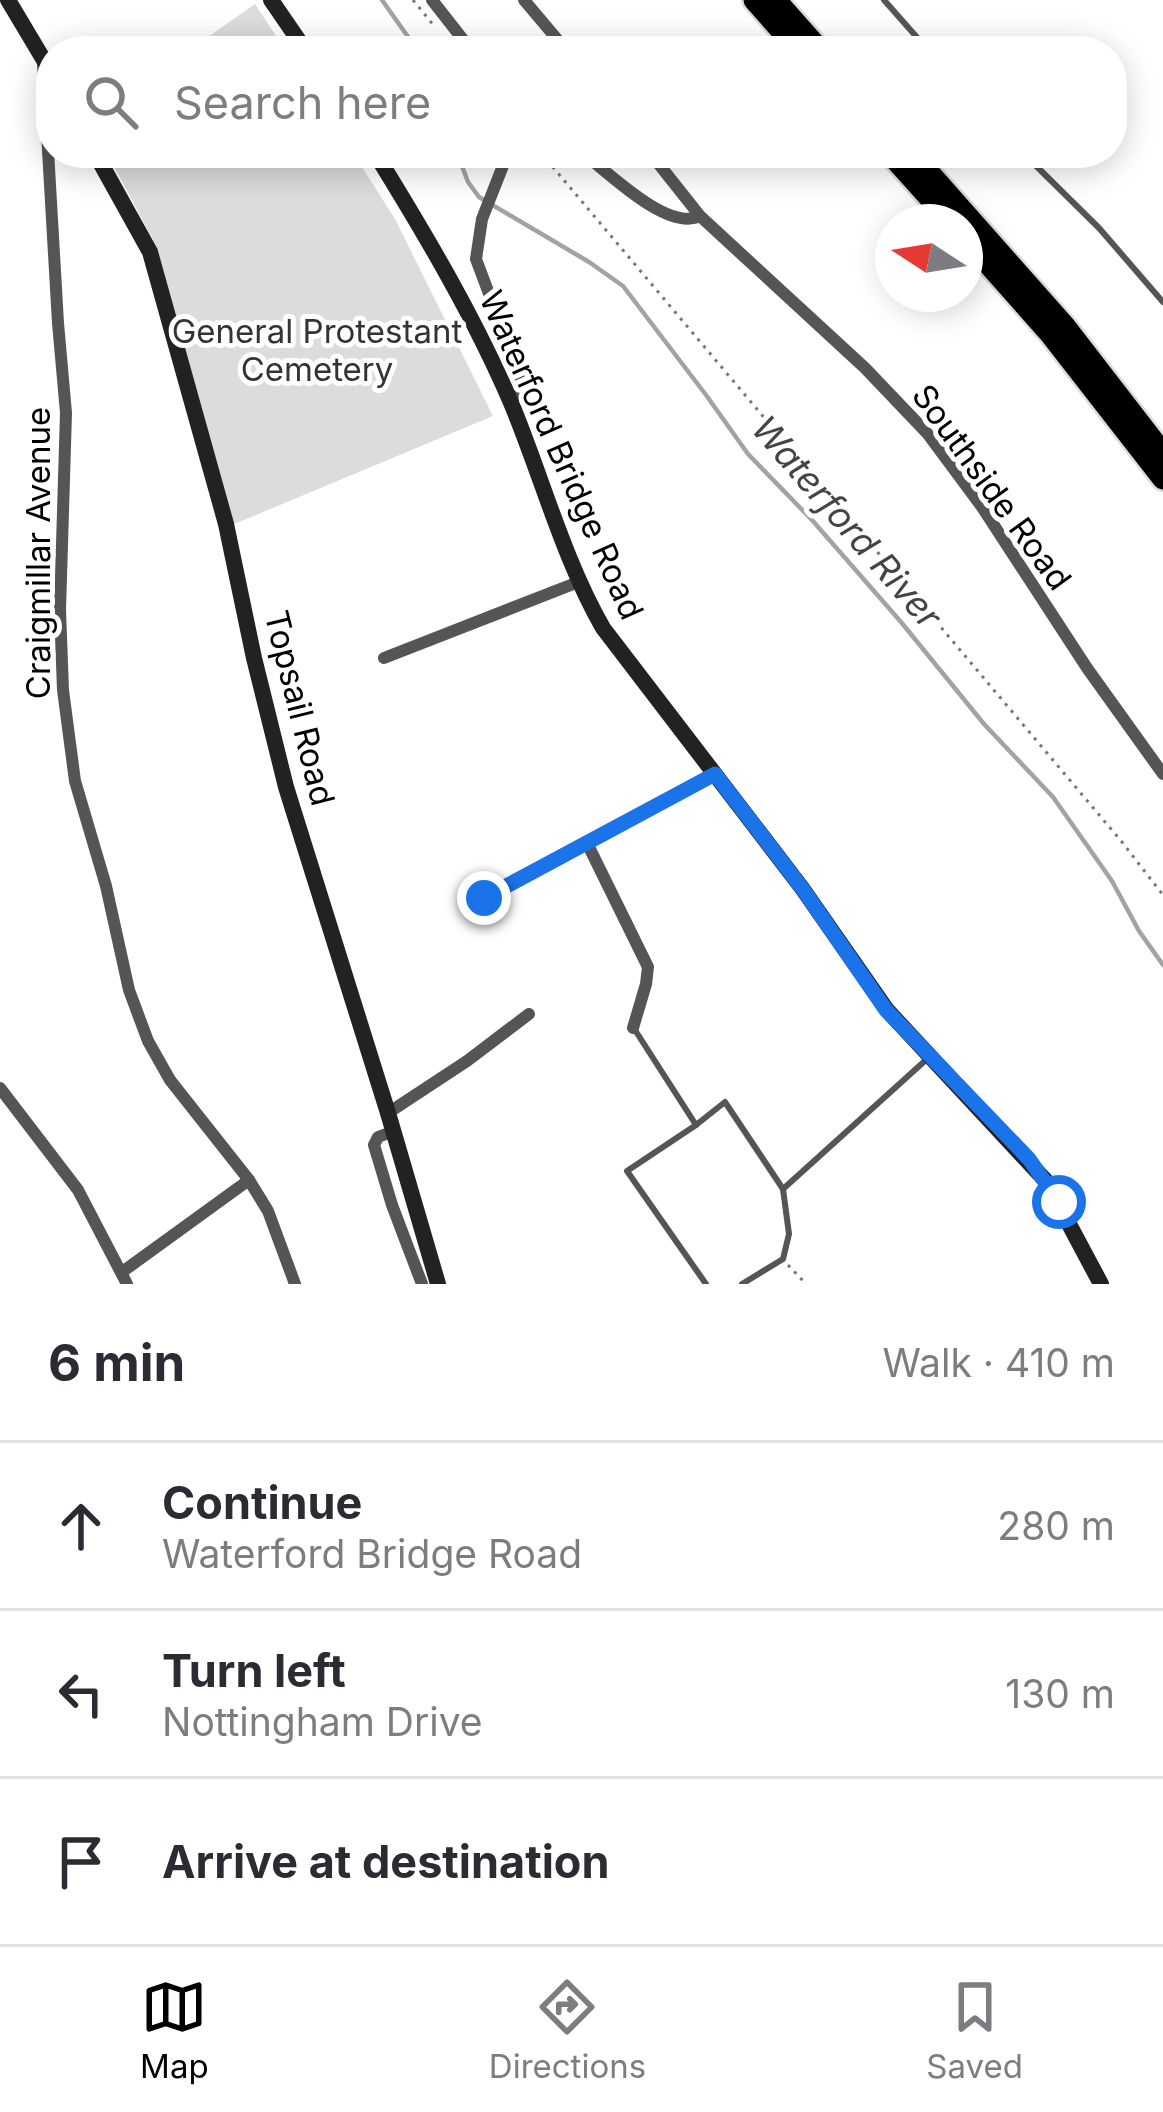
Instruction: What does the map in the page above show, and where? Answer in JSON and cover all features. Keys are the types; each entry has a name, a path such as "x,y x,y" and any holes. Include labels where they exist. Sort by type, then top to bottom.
{"highway":[{"path":"754,0 786,36"},
{"path":"776,0 808,36"},
{"path":"903,168 934,204"},
{"path":"925,168 1065,326 1163,453"},
{"path":"983,258 1050,334 1163,479"}],"main road":[{"path":"8,0 36,46"},
{"path":"271,0 296,36"},
{"name":"Topsail Road","path":"103,168 150,252 226,524 286,787 438,1284"},
{"name":"Waterford Bridge Road","path":"384,168 456,292 510,400 592,609 614,645 802,888 886,1010 1046,1181 1101,1284"}],"street":[{"path":"432,0 460,36"},
{"path":"524,0 554,36"},
{"name":"Craigmillar Avenue","path":"51,168 66,413 60,610 63,690 75,781 106,886 129,990 148,1041 170,1080 268,1210 296,1284"},
{"path":"503,168 482,219 476,259 522,382 520,393 510,400"},
{"path":"603,168 668,216 692,221 700,216"},
{"name":"Southside Road","path":"662,168 700,216 865,368 927,433 1163,774"},
{"path":"384,658 581,581"},
{"path":"484,898 715,774"},
{"path":"587,843 648,967 633,1028"},
{"path":"422,1284 374,1145 391,1122 529,1014"},
{"path":"0,1088 78,1190 124,1278 249,1180"}],"lane":[{"path":"884,0 916,36"},
{"path":"1038,168 1163,302"},
{"path":"633,1028 696,1125"},
{"path":"783,1189 930,1056"},
{"path":"706,1284 627,1171 725,1102 783,1189 789,1234 783,1259 742,1284"}],"path":[{"path":"555,168 1163,895"},
{"path":"783,1259 806,1284"}],"green space":[{"path":"255,4 276,36 209,36"},
{"name":"General Protestant Cemetery","path":"115,168 363,168 395,219 493,416 232,525 156,246"}],"waterway":[{"name":"Waterford River","path":"382,0 407,36"},
{"name":"Waterford River","path":"463,168 479,197 623,286 748,454 812,520 984,724 1053,797 1163,965"}],"route":[{"path":"484,898 715,774 886,1010 1029,1159 1059,1202"}]}
